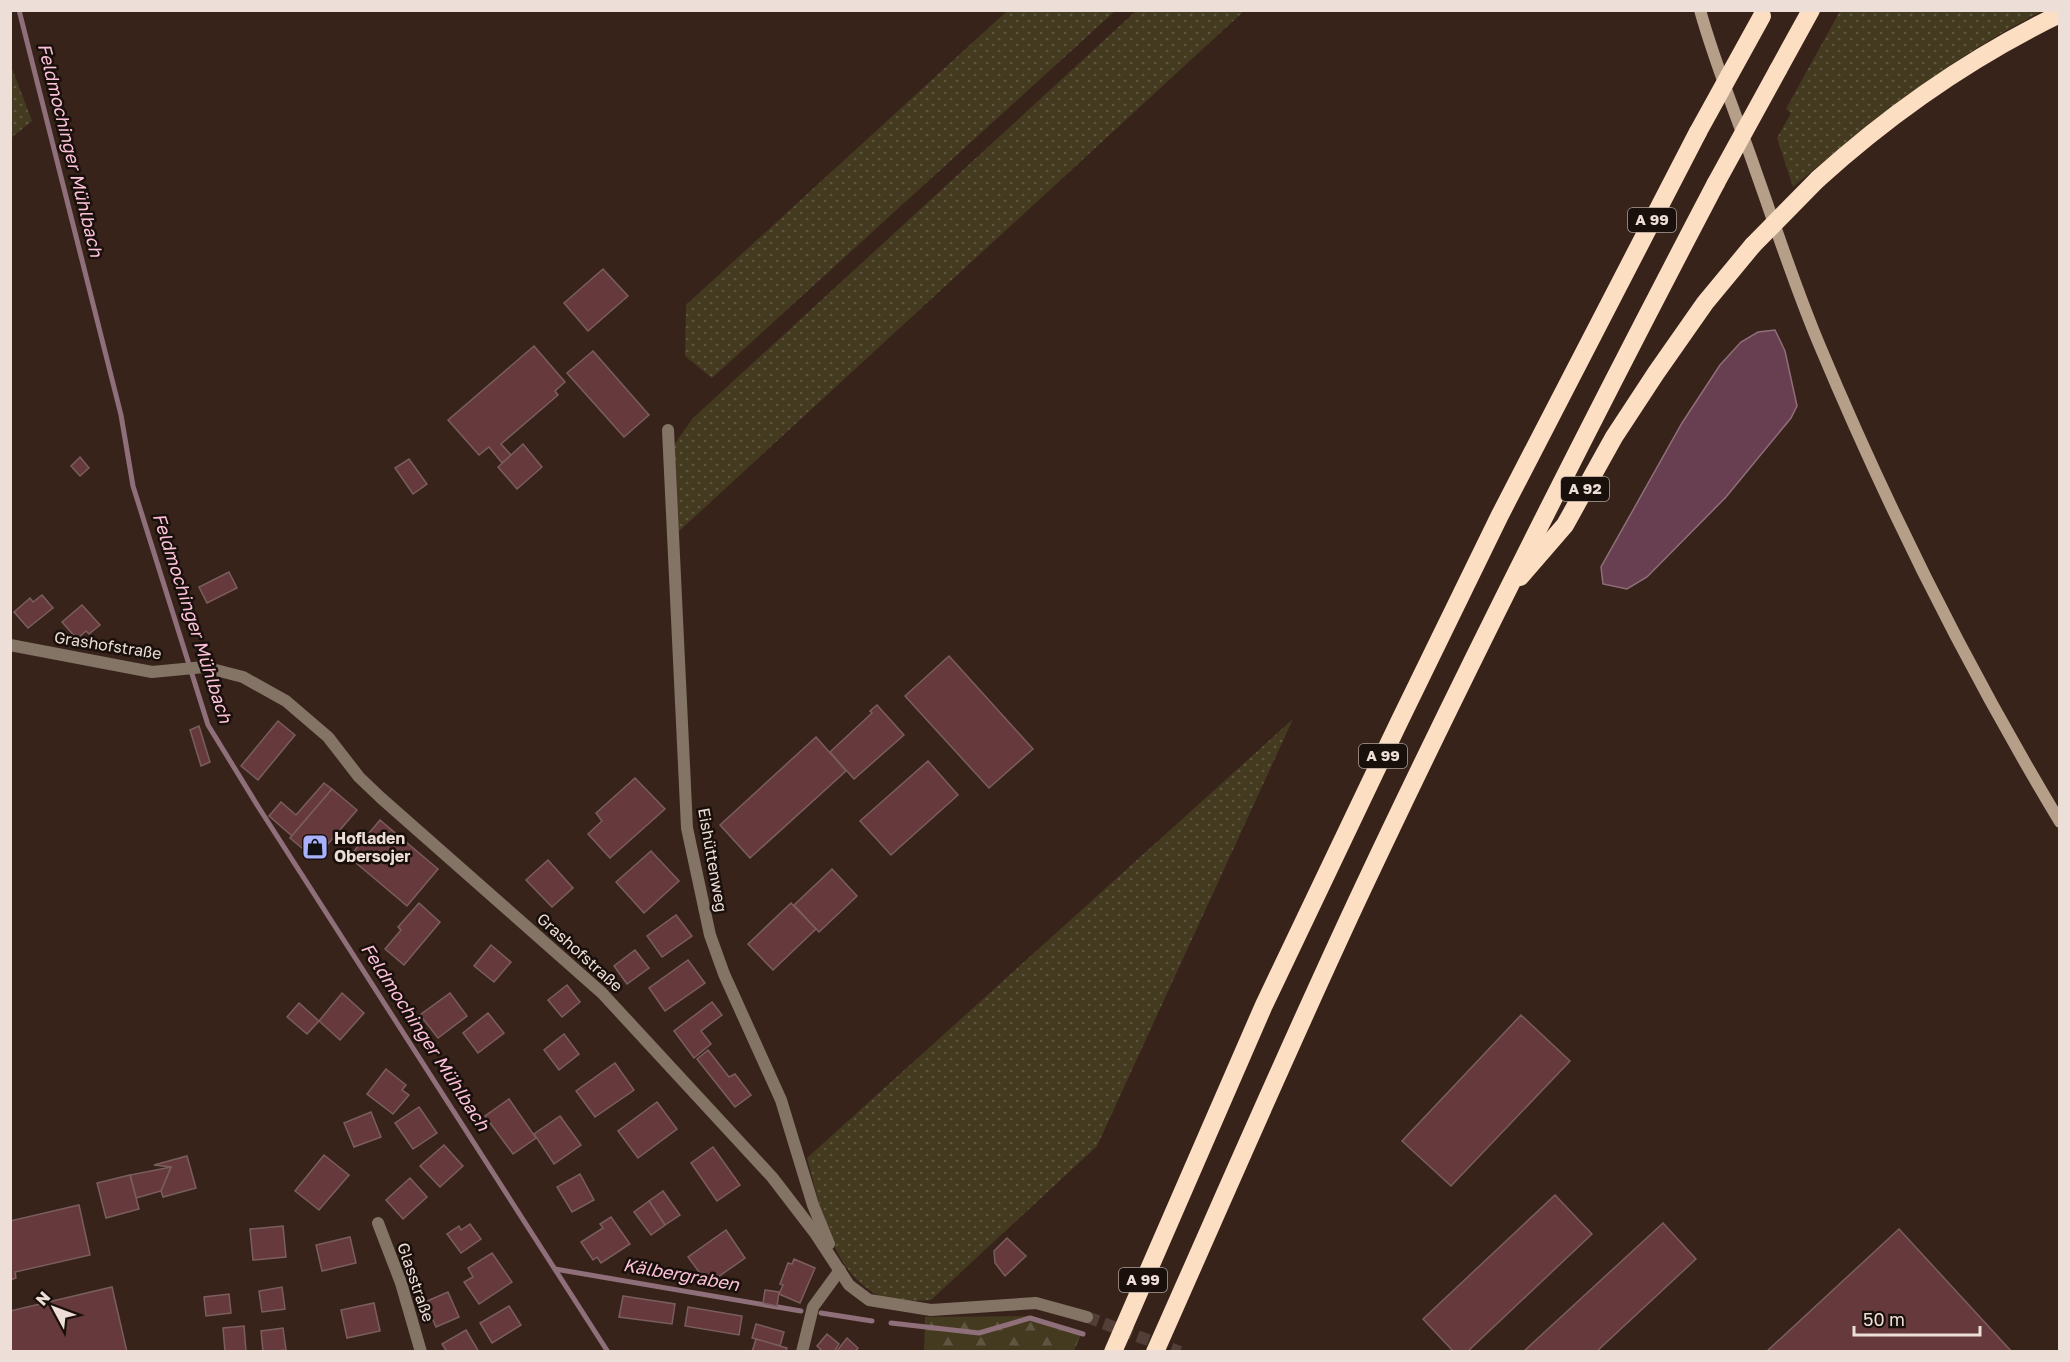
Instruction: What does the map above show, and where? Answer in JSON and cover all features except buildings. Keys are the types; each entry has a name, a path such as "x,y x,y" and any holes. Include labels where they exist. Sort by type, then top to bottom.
{"highway":[{"name":"A 99","path":"1155,1352 1294,1037 1503,597 1716,183 1811,10"},
{"name":"A 99","path":"1113,1352 1173,1209 1264,1005 1389,743 1500,515 1698,132 1764,13"},
{"name":"A 92","path":"1503,597 1565,525 1614,437 1656,373 1705,303 1753,245 1818,178 1865,138 1940,82 1984,54 2060,14"}],"main road":[{"path":"1700,10 1792,275 1872,465 1926,577 2009,738 2060,822"}],"street":[{"name":"Eishüttenweg","path":"668,430 687,828 710,935 724,974 781,1100 813,1205 840,1270"},
{"name":"Grashofstraße","path":"10,645 152,672 204,668 243,677 286,700 328,737 359,777 381,798 602,993 772,1177 815,1233 849,1285 869,1300 931,1310 1036,1303 1087,1317"},
{"name":"Glasstraße","path":"378,1223 401,1283 421,1352"},
{"path":"802,1352 813,1307 840,1270"}],"green space":[{"path":"1007,11 1115,11 712,378 685,356 686,305"},
{"path":"1136,11 1244,11 677,533 674,445 692,419"},
{"path":"1840,11 2042,11 2008,29 1943,70 1852,138 1793,187 1777,138 1791,113 1786,109"},
{"path":"11,66 32,121 10,138"},
{"path":"1293,719 1097,1146 931,1300 889,1299 876,1294 860,1283 837,1252 829,1234 807,1158"},
{"path":"1032,1316 1081,1334 1074,1351 924,1351 925,1317"}],"shaded area":[{"path":"1775,330 1785,351 1797,406 1791,418 1726,497 1647,577 1627,589 1603,584 1601,567 1682,423 1720,365 1741,342 1758,332"}],"waterway":[{"name":"Feldmochinger Mühlbach","path":"19,10 121,415 133,486 208,725 608,1352"},
{"name":"Kälbergraben","path":"555,1269 801,1311"},
{"name":"Kälbergraben","path":"821,1313 872,1321"},
{"name":"Kälbergraben","path":"891,1323 979,1333 1030,1318 1083,1334"}],"tunnel":[{"path":"1087,1317 1180,1352"}],"place":[{"name":"Hofladen Obersojer","path":"315,847"}]}
